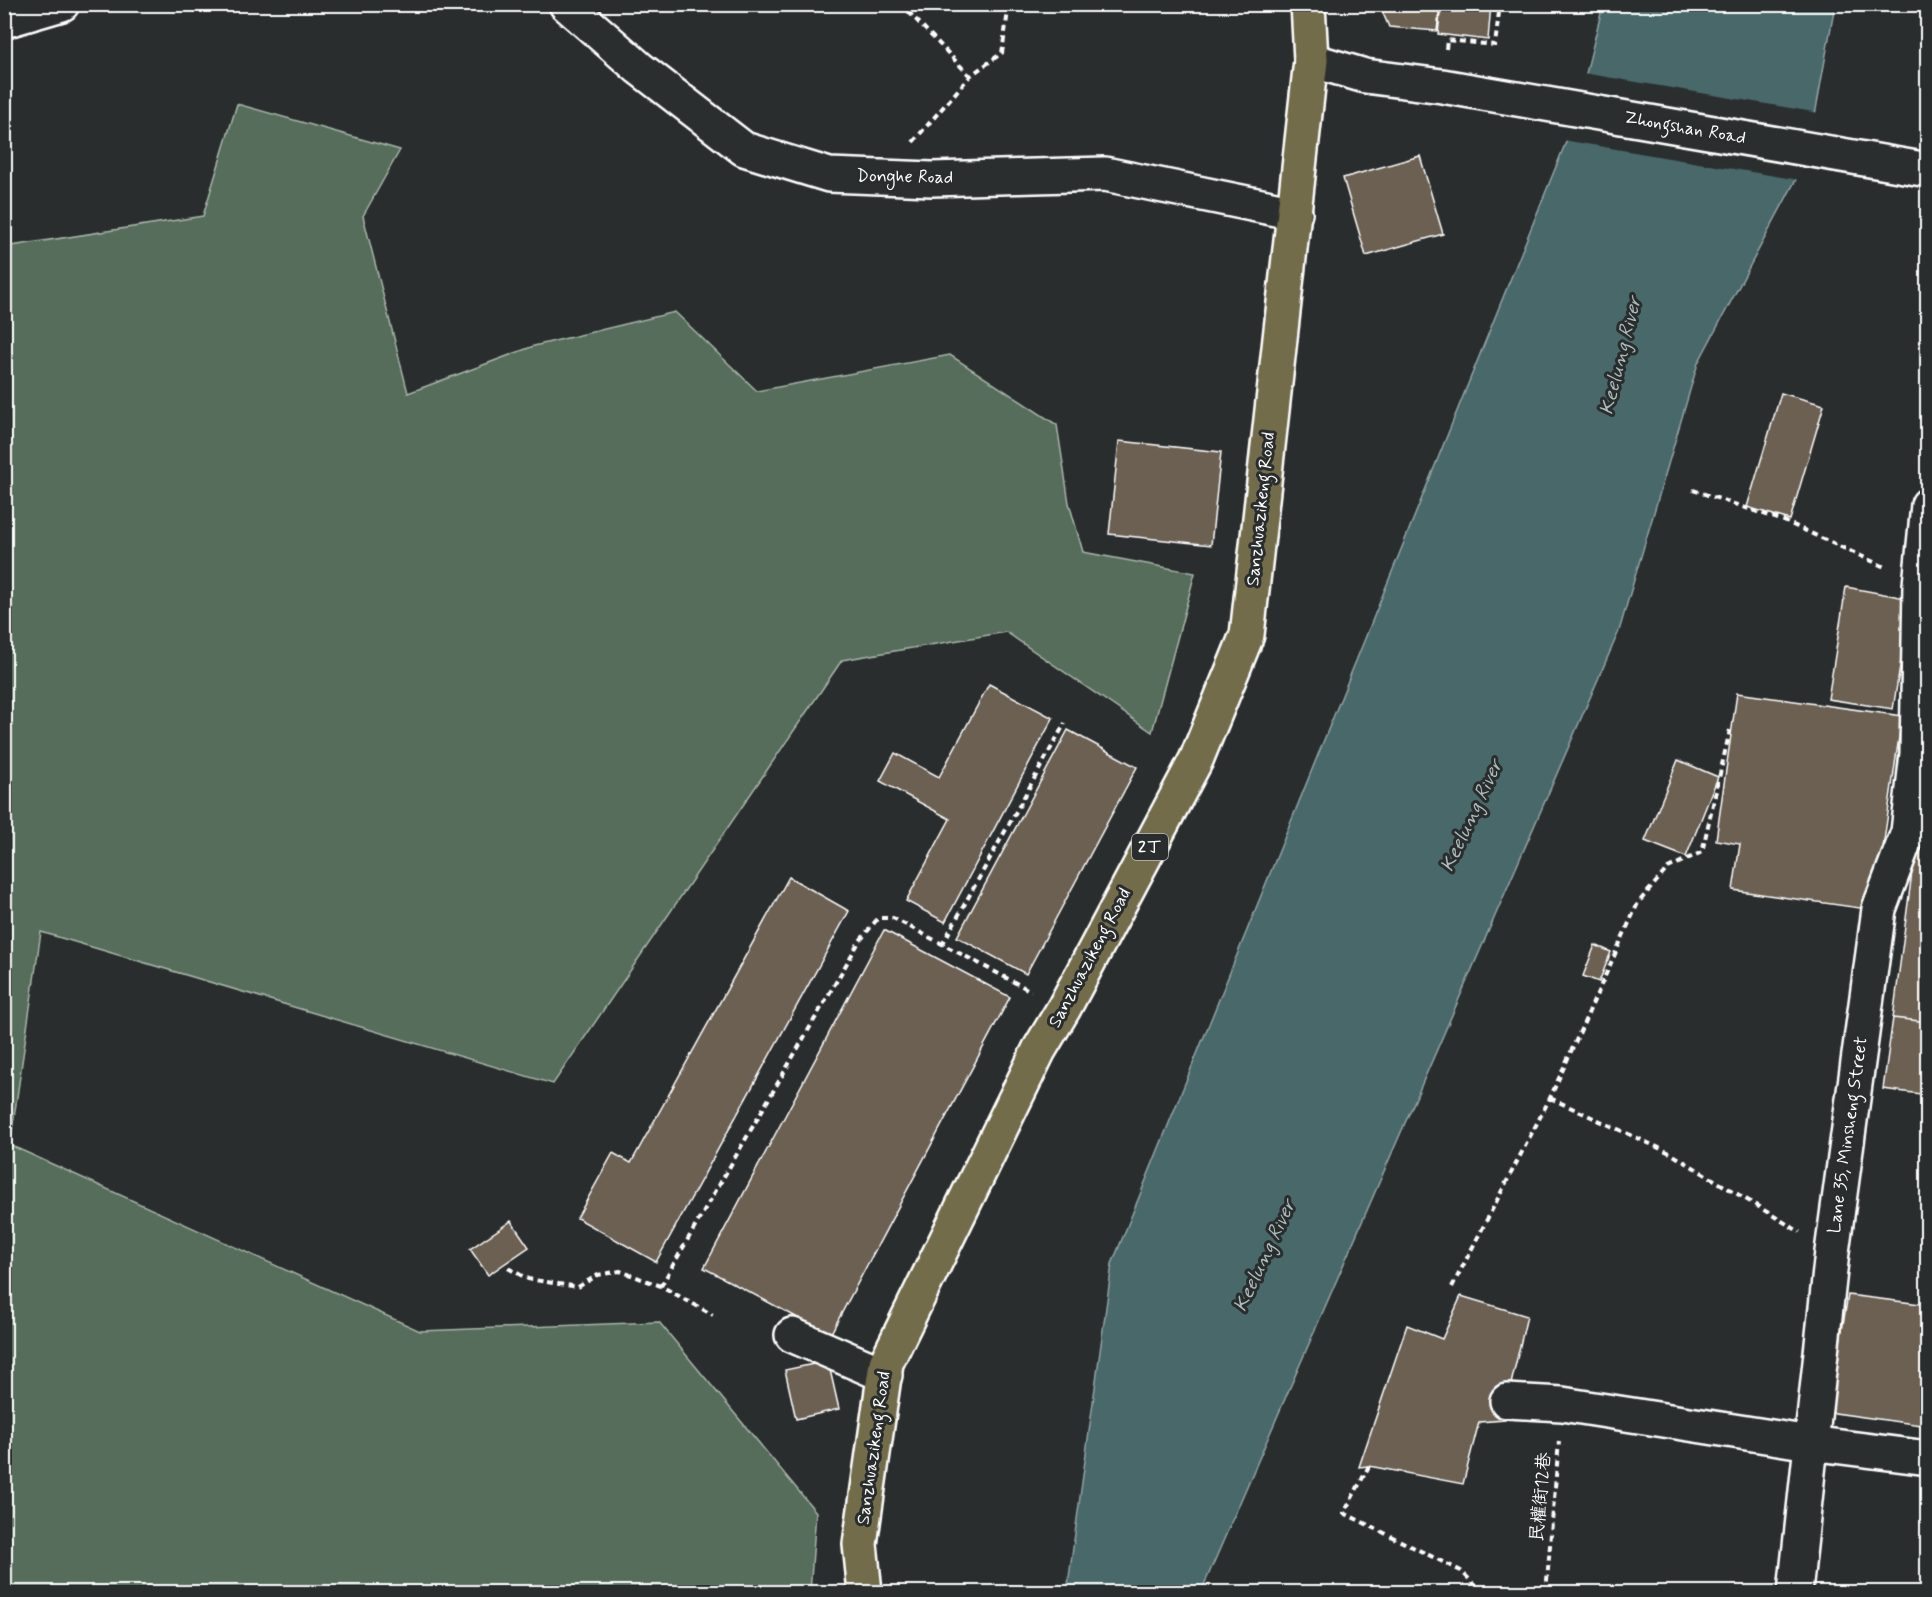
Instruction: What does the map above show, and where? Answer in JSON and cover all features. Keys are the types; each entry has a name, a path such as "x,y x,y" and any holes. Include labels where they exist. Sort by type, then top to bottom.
{"main road":[{"name":"2丁","path":"1308,4 1311,60"},
{"name":"Sanzhuazikeng Road","path":"865,1593 861,1544 886,1363 1039,1050 1064,1008 1196,760 1247,635 1311,60"}],"street":[{"path":"4,21 62,4"},
{"name":"Donghe Road","path":"566,4 639,68 744,149 830,175 932,179 1105,174 1295,213"},
{"name":"Zhongshan Road","path":"1311,60 1365,76 1442,86 1928,170"},
{"name":"Lane 35, Minsheng Street","path":"1795,1593 1832,1252 1879,909 1918,832 1920,585 1928,505"},
{"path":"792,1335 885,1375"},
{"path":"1511,1401 1562,1404 1810,1443 1928,1458"}],"path":[{"path":"902,4 970,76"},
{"path":"883,177 970,76 1002,53 1009,4"},
{"path":"1442,86 1447,40 1495,45 1500,4"},
{"path":"1693,490 1784,521 1893,570 1920,585"},
{"path":"942,945 1065,723"},
{"path":"1452,1287 1550,1098 1638,903 1668,868 1702,852 1730,730"},
{"path":"660,1286 859,942 878,918 893,918 1064,1008"},
{"path":"1550,1098 1670,1153 1832,1252"},
{"path":"508,1268 528,1279 553,1285 578,1287 598,1275 620,1271 660,1286 713,1315"},
{"name":"民權街12巷","path":"1546,1593 1562,1404"},
{"path":"1370,1466 1344,1513 1461,1571 1482,1593"}],"green space":[{"path":"237,104 400,150 363,216 408,393 534,346 675,312 757,391 950,355 1057,425 1069,503 1083,552 1195,573 1152,732 1006,632 842,660 553,1084 41,932 10,1145 420,1331 659,1322 816,1512 810,1592 5,1592 5,247 203,216"}],"water":[{"name":"Keelung River","path":"1603,5 1835,5 1807,159 1698,363 1619,631 1201,1592 1067,1592 1112,1264 1574,122"}],"pier":[{"path":"1583,73 1819,113 1810,160 1799,180 1563,140 1571,121"}],"building":[{"path":"1379,4 1440,4 1437,31 1389,27"},
{"path":"1441,4 1491,4 1488,40 1438,34"},
{"path":"1420,156 1443,234 1366,256 1343,178"},
{"path":"1781,393 1824,405 1790,520 1747,507"},
{"path":"1119,441 1221,452 1211,545 1109,534"},
{"path":"1846,587 1911,599 1893,709 1828,699"},
{"path":"989,684 1053,718 945,922 906,901 950,819 880,781 895,753 939,777"},
{"path":"1737,693 1902,716 1874,910 1733,890 1740,844 1716,840"},
{"path":"1068,730 1137,767 1026,974 957,937"},
{"path":"1678,760 1718,777 1686,857 1645,841"},
{"path":"1915,849 1928,851 1928,1022 1893,1018"},
{"path":"789,877 849,911 656,1262 577,1218 613,1153 631,1163"},
{"path":"884,930 1010,997 830,1335 704,1268"},
{"path":"1595,945 1611,952 1599,982 1583,976"},
{"path":"1893,1018 1928,1022 1928,1095 1883,1089"},
{"path":"511,1221 529,1247 488,1275 470,1249"},
{"path":"1848,1295 1928,1305 1928,1426 1828,1412"},
{"path":"1461,1296 1527,1316 1507,1401 1505,1420 1479,1422 1463,1484 1369,1466 1359,1467 1407,1325 1442,1339"},
{"path":"828,1361 839,1409 796,1419 785,1370"}]}
